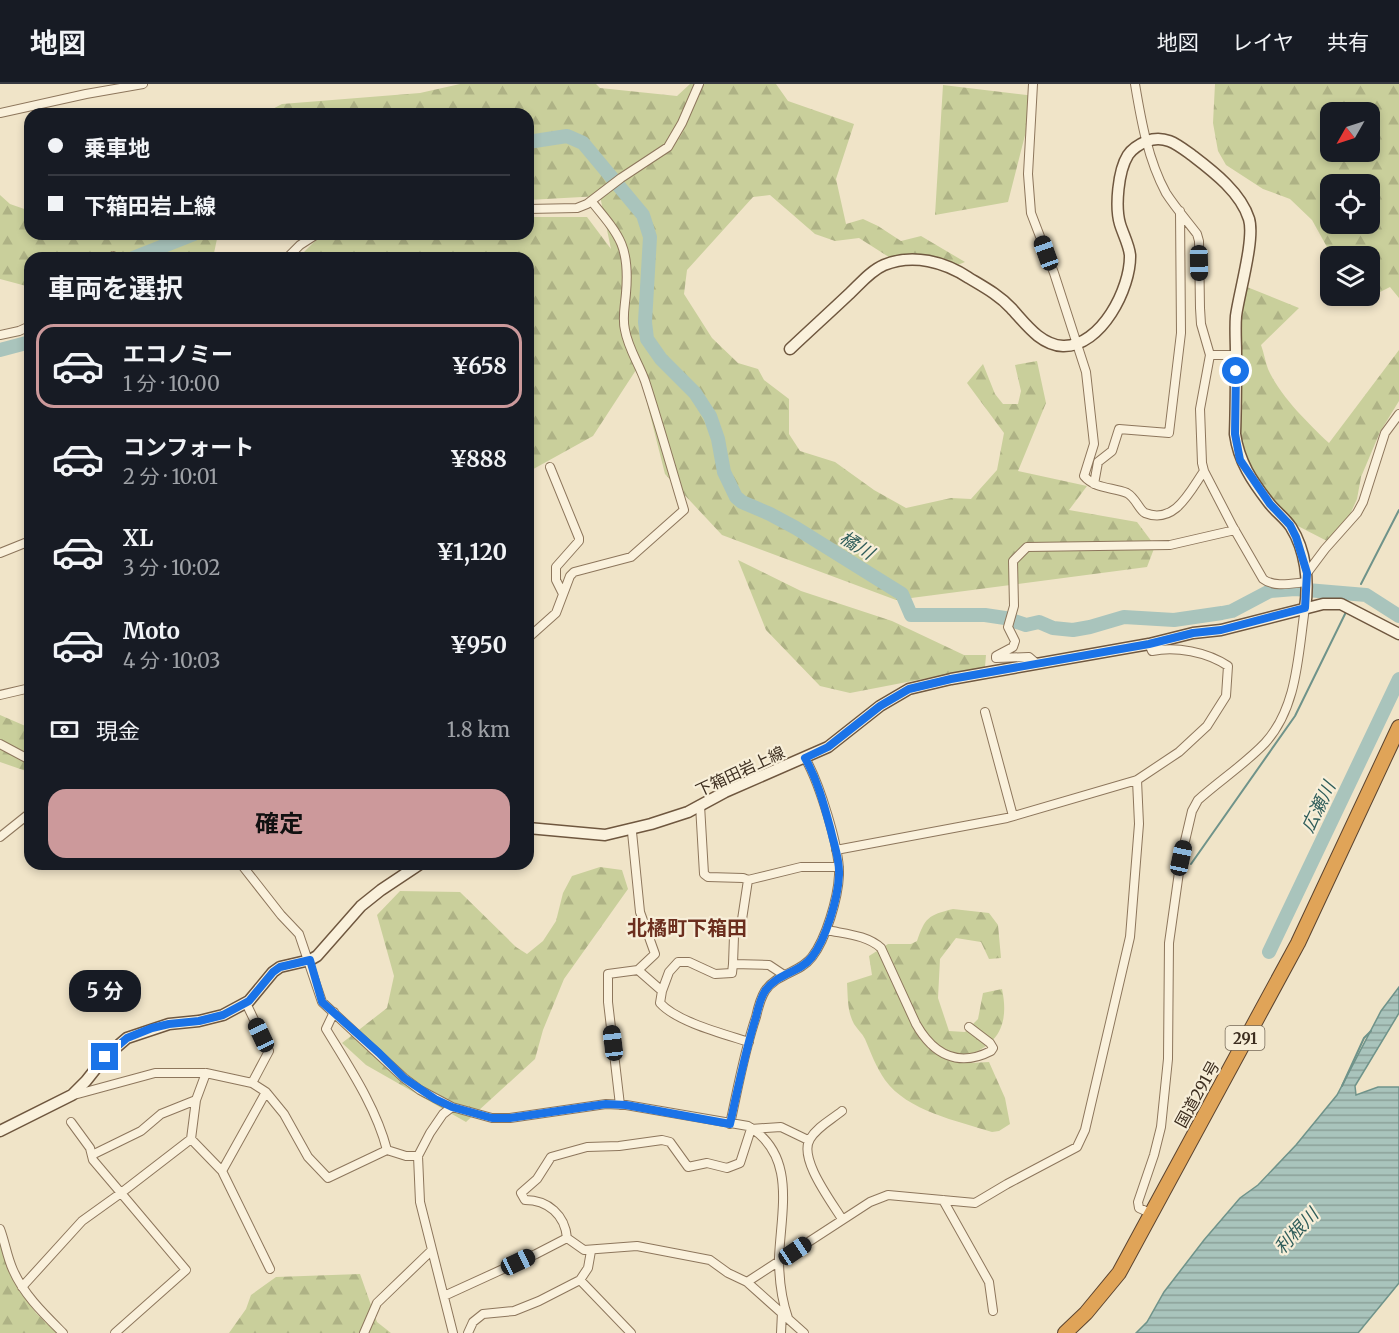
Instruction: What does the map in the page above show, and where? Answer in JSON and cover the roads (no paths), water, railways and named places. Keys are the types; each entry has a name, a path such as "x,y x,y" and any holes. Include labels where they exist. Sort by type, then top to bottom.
{"highway":[{"name":"国道291号","path":"1065,1333 1086,1313 1119,1273 1298,943 1399,727"}],"main road":[{"path":"790,349 871,273 892,263 918,260 936,262 954,268 984,287 1005,301 1042,339 1063,345 1077,343 1088,338 1103,325 1113,309 1129,269 1130,252 1117,209 1128,156 1135,148 1146,142 1159,139 1178,144 1225,183 1243,206 1249,220 1246,265 1236,318 1235,434 1240,460 1270,504 1290,525 1296,537 1307,579 1306,602"},
{"name":"下箱田岩上線","path":"534,829 605,835 688,812 725,792 828,747 880,706 909,689 1036,663 1149,644 1193,633 1221,630 1306,602 1341,604 1399,634"},
{"path":"0,1130 72,1095 105,1057 127,1038 169,1024 214,1018 246,1003 280,967 310,960 317,956 361,906 411,870"}],"street":[{"path":"0,113 143,84"},
{"path":"534,209 577,208 592,202 621,178 668,147 682,123 699,84"},
{"path":"1033,84 1028,174 1031,213 1086,372 1094,444 1084,476 1094,484 1128,494 1139,504 1141,510 1162,516 1172,512 1180,505 1204,471"},
{"path":"1135,84 1146,142 1166,192 1197,234 1199,241 1201,324 1210,355 1200,409 1204,471 1234,530 1267,583 1307,579 1325,549 1358,513 1385,433 1399,414"},
{"path":"534,633 556,613 574,572 631,557 684,510 644,379 628,344 624,328 626,260 624,247 617,233 592,202"},
{"path":"1094,484 1098,462 1112,451 1119,429 1169,434 1181,333 1180,211"},
{"path":"292,252 308,240"},
{"path":"0,335 24,329"},
{"path":"1210,355 1236,355"},
{"path":"550,466 579,538 579,542 556,567 556,580 563,594"},
{"path":"1036,663 1029,657 996,658 1012,648 1015,641 1008,627 1014,606 1013,561 1027,547 1170,545 1234,530"},
{"path":"0,553 24,543"},
{"path":"1150,1213 1139,1208 1137,1202 1154,1155 1161,1127 1168,1059 1169,943 1186,832 1198,800 1264,743 1281,719 1293,692 1306,602"},
{"path":"836,849 1013,816 1137,780 1179,752 1207,726 1226,696 1228,679 1228,666 1215,658 1168,648 1152,651 1149,644"},
{"path":"0,695 24,689"},
{"path":"985,712 1013,816"},
{"path":"0,744 24,757"},
{"path":"730,1124 749,1042 766,991 774,981 806,964 819,948 827,930 838,883 839,867 836,849 820,791 805,758"},
{"path":"747,1282 870,1202 888,1195 975,1203 1077,1147 1082,1139 1130,937 1139,824 1137,780"},
{"path":"700,805 704,873 708,877 748,880 801,867 839,867"},
{"path":"0,837 24,818"},
{"path":"621,1104 608,1002 608,974 638,970 655,954 640,912 632,831"},
{"path":"247,870 281,915 299,934 310,960 322,1002 404,1078 428,1095 452,1107 492,1118 510,1118 621,1104 751,1128 781,1127 808,1140"},
{"path":"748,880 741,926 734,936 732,973 715,974 689,962 678,962 669,972 660,1003 668,1012 749,1042"},
{"path":"827,930 864,938 880,948 922,1035 939,1052 957,1058 974,1057 991,1052 993,1048 990,1043 969,1027"},
{"path":"733,964 769,965 784,975"},
{"path":"638,970 662,991"},
{"path":"246,1003 269,1051 252,1083"},
{"path":"334,1012 326,1029 354,1074 384,1138 387,1150"},
{"path":"72,1095 155,1072 206,1073 252,1083 266,1092 284,1114 308,1157 328,1178 387,1150 406,1156 418,1156"},
{"path":"22,1287 82,1221 191,1139 196,1100 206,1073"},
{"path":"222,1171 266,1092"},
{"path":"92,1155 141,1131 161,1114 196,1100"},
{"path":"452,1107 443,1114 418,1156 420,1202 453,1333"},
{"path":"842,1112 817,1130 808,1140 808,1161 842,1219"},
{"path":"71,1122 90,1148 93,1160 186,1270 115,1333"},
{"path":"751,1128 740,1163 727,1168 707,1163 688,1167 670,1142 662,1140 619,1146 587,1147 551,1157 537,1179 521,1192 525,1200 547,1205 560,1214 566,1227 567,1238 584,1250 637,1246 710,1260 728,1273 747,1282 804,1333"},
{"path":"751,1128 762,1134 772,1147 781,1170 783,1184 779,1261 785,1315 781,1333"},
{"path":"191,1139 222,1171 270,1269"},
{"path":"943,1200 989,1282 993,1311"},
{"path":"0,1229 12,1268 22,1287 40,1311 63,1333"},
{"path":"444,1296 567,1238"},
{"path":"364,1333 377,1304 432,1250"},
{"path":"468,1333 473,1322 483,1314 514,1311 580,1280 588,1268 591,1251"},
{"path":"580,1280 631,1333"}],"water":[{"name":"利根川","path":"1399,987 1399,1013 1355,1086 1356,1095 1378,1087 1399,1087 1399,1283 1358,1333 1136,1333 1147,1322 1164,1292 1204,1240 1240,1198 1258,1185 1296,1145 1337,1095 1381,1011"}],"waterway":[{"name":"橘川","path":"534,141 567,136 583,143 643,215 650,237 645,322 647,339 661,359 695,393 710,416 718,439 724,472 736,497 796,528 902,594 911,615 985,615 1005,618 1026,625 1039,622 1053,628 1073,630 1124,617 1174,620 1222,613 1232,611 1270,591 1295,589 1366,595 1399,616"},
{"name":"橘川","path":"148,252 179,240"},
{"name":"橘川","path":"0,350 24,344"},
{"path":"1361,584 1399,510"},
{"path":"1191,864 1295,716 1346,612"},
{"name":"広瀬川","path":"1269,952 1399,679"},
{"path":"1342,1086 1364,1038 1371,1031"}],"district":[{"name":"北橘町下箱田","path":"687,927"}]}
